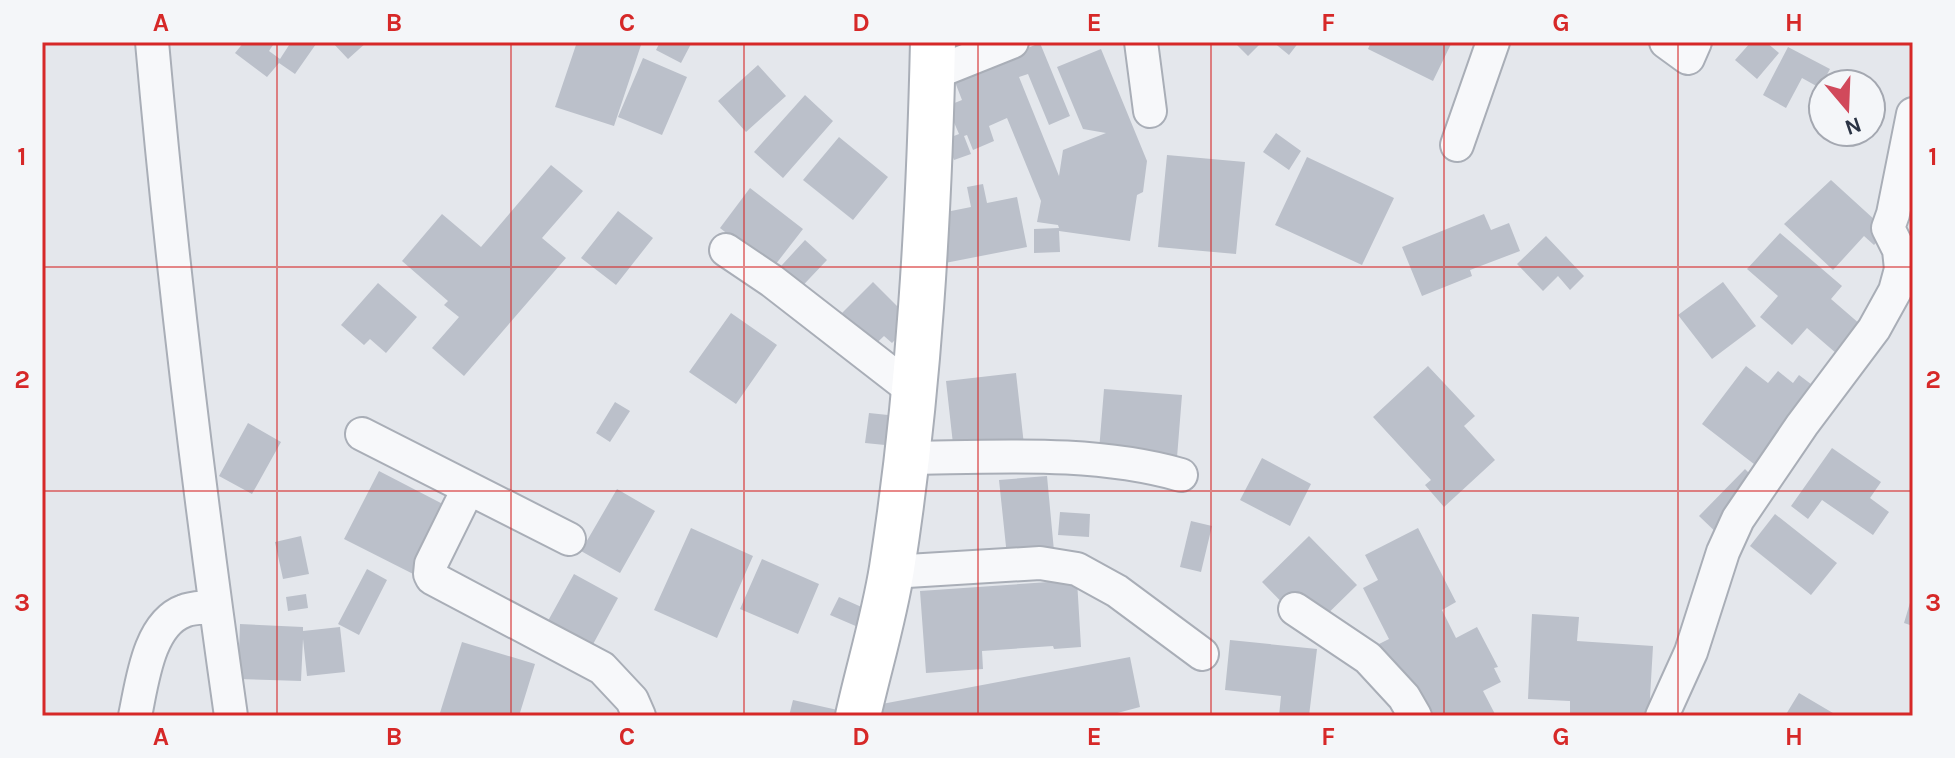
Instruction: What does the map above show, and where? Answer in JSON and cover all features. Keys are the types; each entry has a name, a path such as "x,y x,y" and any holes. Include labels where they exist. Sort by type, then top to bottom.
{"street":[{"path":"152,42 167,207 231,716"},
{"path":"858,716 891,572 915,392 929,194 933,58 1012,42"},
{"path":"1141,42 1150,111"},
{"path":"1457,145 1493,42"},
{"path":"1666,42 1688,58 1695,42"},
{"path":"1662,716 1691,652 1723,552 1738,519 1802,425 1874,329 1895,291 1901,269 1899,250 1888,228 1902,176 1913,114"},
{"path":"726,250 772,281 915,392"},
{"path":"362,434 569,539"},
{"path":"906,458 1080,458 1143,464 1181,475"},
{"path":"468,489 431,564 432,578 602,668 632,700 639,716"},
{"path":"891,572 1040,563 1077,569 1117,591 1202,654"},
{"path":"135,716 148,657 164,624 184,611 215,606"},
{"path":"1295,609 1368,658 1404,697 1415,716"}],"building":[{"path":"244,42 275,42 269,51 280,59 291,42 316,44 295,74 279,63 267,77 235,53"},
{"path":"332,42 367,42 348,59"},
{"path":"577,42 642,42 614,126 555,107"},
{"path":"660,42 692,42 681,63 656,50"},
{"path":"1234,42 1262,42 1248,56"},
{"path":"1273,42 1299,42 1289,55"},
{"path":"1371,42 1452,42 1433,81 1368,49"},
{"path":"1751,42 1766,42 1779,53 1757,79 1735,60"},
{"path":"1040,43 1070,116 1049,125 1028,74 1019,77 1059,176 1063,150 1106,133 1083,129 1057,67 1101,49 1147,161 1143,192 1137,195 1130,241 1059,231 1060,252 1034,253 1034,229 1059,228 1058,225 1037,222 1041,201 1007,118 989,126 994,141 973,150 967,135 964,136 971,154 954,160 946,139 959,134 947,106 962,100 955,82"},
{"path":"1788,47 1828,68 1807,68 1807,81 1802,78 1786,108 1763,95"},
{"path":"643,58 687,77 662,135 618,117"},
{"path":"758,65 786,96 746,132 718,101"},
{"path":"805,95 833,121 783,178 754,152"},
{"path":"1276,133 1301,151 1289,170 1263,152"},
{"path":"839,137 888,177 853,220 803,180"},
{"path":"1167,155 1245,162 1236,254 1158,247"},
{"path":"1307,157 1394,198 1362,265 1275,225"},
{"path":"551,165 583,191 542,238 566,258 464,376 432,348 459,317 444,305 448,301 402,261 442,214 481,247"},
{"path":"1831,180 1887,231 1874,245 1864,236 1833,270 1784,224"},
{"path":"983,184 987,203 1017,197 1027,247 945,263 936,214 971,207 967,187"},
{"path":"750,188 803,229 772,269 720,228"},
{"path":"618,211 653,238 616,285 581,258"},
{"path":"1484,214 1491,230 1509,223 1520,251 1470,270 1472,276 1422,296 1402,247"},
{"path":"1780,233 1842,286 1831,299 1883,344 1847,385 1844,360 1807,328 1792,345 1760,317 1778,296 1747,269"},
{"path":"1546,236 1584,276 1570,290 1558,276 1543,291 1517,264"},
{"path":"805,240 827,260 792,297 771,277"},
{"path":"873,282 913,322 892,343 884,336 860,359 828,327"},
{"path":"1723,282 1756,326 1712,359 1678,315"},
{"path":"378,283 417,317 386,353 370,339 364,345 341,325"},
{"path":"731,313 777,345 736,404 689,372"},
{"path":"1428,366 1475,416 1464,426 1495,460 1444,507 1425,485 1431,480 1373,417"},
{"path":"1746,366 1768,383 1778,371 1793,383 1799,375 1836,403 1776,481 1702,424"},
{"path":"1016,373 1026,463 956,471 946,381"},
{"path":"1104,389 1182,395 1176,470 1098,463"},
{"path":"615,402 630,411 610,442 596,433"},
{"path":"869,413 888,415 885,445 865,443"},
{"path":"248,423 281,442 252,494 219,476"},
{"path":"1832,448 1881,482 1870,498 1889,512 1873,535 1822,500 1808,519 1791,506"},
{"path":"1262,458 1311,484 1290,526 1240,500"},
{"path":"1745,469 1769,493 1723,539 1699,516"},
{"path":"379,471 464,515 429,582 344,539"},
{"path":"1047,476 1054,551 1007,556 999,480"},
{"path":"617,489 655,511 620,573 581,551"},
{"path":"1060,512 1090,514 1089,537 1058,535"},
{"path":"1775,514 1837,563 1811,595 1750,546"},
{"path":"1191,521 1212,526 1201,572 1180,567"},
{"path":"691,528 753,556 717,638 654,610"},
{"path":"1418,528 1456,602 1442,610 1456,638 1477,627 1498,667 1494,668 1501,682 1483,691 1496,716 1417,716 1379,644 1389,639 1363,588 1378,580 1365,555"},
{"path":"301,536 309,574 283,579 275,542"},
{"path":"1309,536 1357,585 1310,631 1262,582"},
{"path":"762,559 819,584 798,634 740,609"},
{"path":"367,569 387,580 359,635 338,624"},
{"path":"574,574 618,598 584,661 539,637"},
{"path":"1077,580 1081,647 982,651 983,669 926,673 920,591"},
{"path":"306,594 308,608 288,611 286,597"},
{"path":"1913,596 1913,626 1904,623"},
{"path":"839,597 866,609 858,627 830,615"},
{"path":"1532,614 1579,617 1577,641 1653,646 1649,715 1570,716 1570,701 1528,699"},
{"path":"240,624 303,627 303,631 340,627 345,672 307,676 303,639 301,681 238,679"},
{"path":"1230,640 1317,649 1309,716 1279,716 1281,696 1225,690"},
{"path":"462,642 535,664 519,716 439,716"},
{"path":"1130,657 1140,707 1106,716 868,716 866,707"},
{"path":"1799,693 1838,716 1785,716"},
{"path":"793,700 851,713 850,716 789,716"}]}
